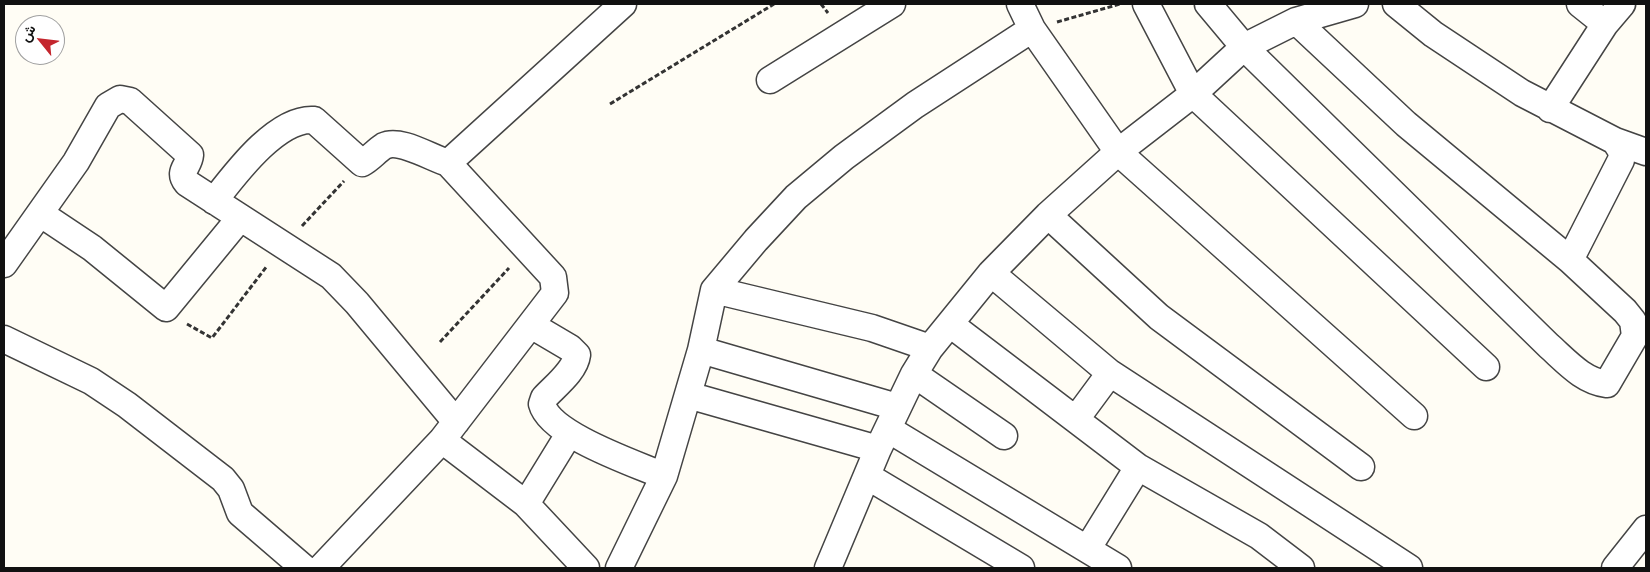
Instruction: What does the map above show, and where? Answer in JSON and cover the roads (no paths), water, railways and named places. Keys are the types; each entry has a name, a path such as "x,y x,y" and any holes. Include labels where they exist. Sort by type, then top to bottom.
{"street":[{"path":"448,163 622,4"},
{"path":"770,80 891,4"},
{"path":"1020,4 1032,29 1118,152 1414,416"},
{"path":"1146,4 1193,94 1486,367"},
{"path":"1208,4 1244,47 1549,346 1583,376 1594,382 1607,384 1634,336 1633,321 1570,260 1406,124 1296,21"},
{"path":"1396,4 1433,34 1475,64 1550,109 1616,142 1646,152"},
{"path":"1580,4 1605,24"},
{"path":"1550,109 1605,24 1622,4"},
{"path":"835,566 887,428 914,374 930,348 991,273 1048,215 1118,152 1193,94 1244,47 1296,21 1344,5"},
{"path":"619,568 664,476 701,350 714,290 756,240 796,198 844,157 915,105 1032,29"},
{"path":"4,264 76,162 108,106 120,98 130,101 190,155 182,170 184,179 214,201 284,244 331,276 341,286 449,431 526,504 586,568"},
{"path":"214,201 256,150 279,132 305,120 314,120 362,163 386,145 398,143 448,163 553,277 556,287 555,293 449,431 321,568"},
{"path":"1570,260 1621,160 1622,152 1616,142"},
{"path":"41,214 92,248 166,308 240,218"},
{"path":"1048,215 1159,317 1362,467"},
{"path":"991,273 1110,373 1409,568"},
{"path":"714,290 872,328 930,348"},
{"path":"950,324 1138,467 1259,536 1301,568"},
{"path":"531,325 570,348 577,355 571,368 542,404 547,416 569,434 664,476"},
{"path":"4,339 91,381 127,405 223,479 231,489 240,514 304,568"},
{"path":"701,350 887,428 1088,548 1118,568"},
{"path":"1076,419 1110,373"},
{"path":"914,374 1004,436"},
{"path":"688,395 887,428"},
{"path":"526,504 569,434"},
{"path":"1088,548 1138,467"},
{"path":"868,476 1021,568"},
{"path":"1615,568 1646,529"}]}
